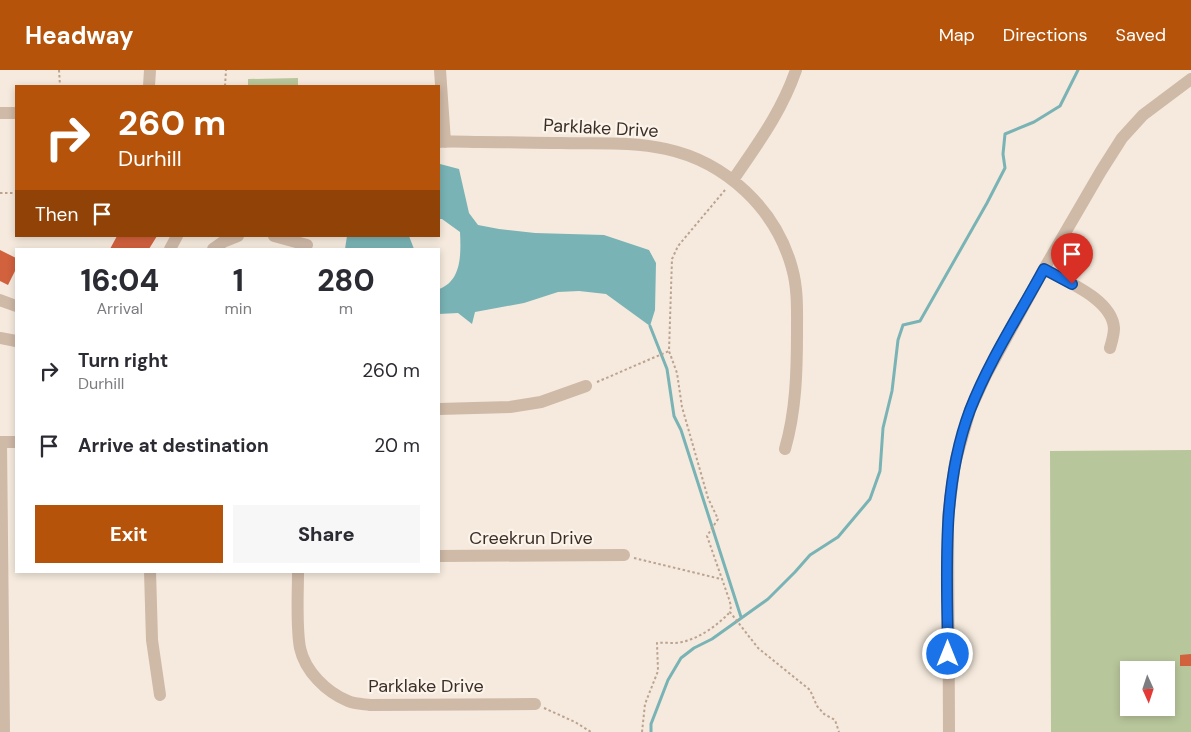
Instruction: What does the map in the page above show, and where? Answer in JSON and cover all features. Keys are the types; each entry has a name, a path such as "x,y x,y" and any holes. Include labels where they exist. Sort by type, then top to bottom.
{"street":[{"path":"149,85 150,70"},
{"path":"440,70 442,142"},
{"path":"732,180 778,113 796,70"},
{"path":"948,732 948,536 951,486 955,463 970,410 986,375 1044,269 1122,138 1143,116 1191,79"},
{"path":"0,113 15,113"},
{"name":"Parklake Drive","path":"442,142 650,146 688,155 710,165 732,180 754,199 777,232 787,253 794,276 797,300 796,379 792,418 785,449"},
{"path":"214,248 236,237"},
{"path":"279,237 308,243"},
{"path":"1044,269 1086,292 1104,307 1112,320 1114,328 1110,348"},
{"path":"0,300 15,306"},
{"path":"0,338 15,341"},
{"path":"440,409 510,407 541,402 586,386"},
{"path":"4,732 1,442 15,442"},
{"name":"Creekrun Drive","path":"440,556 624,555"},
{"path":"150,573 152,640 160,695"},
{"name":"Parklake Drive","path":"298,573 300,647 310,670 332,693 346,700 370,705 535,704"}],"path":[{"path":"58,70 60,85"},
{"path":"225,85 226,70"},
{"path":"642,732 646,704 658,671 657,642 682,642 699,636 720,622 730,612 731,606 707,536 718,519 708,498 682,407 677,373 669,351 672,259 678,246 732,180"},
{"path":"0,193 15,193"},
{"path":"586,386 669,351"},
{"path":"624,555 721,579"},
{"path":"730,612 758,648 810,690 817,706 824,714 835,720 839,732"},
{"path":"535,704 575,722 591,732"}],"green space":[{"path":"298,78 298,85 248,85 248,79"},
{"path":"1191,450 1191,732 1051,732 1050,451"}],"water":[{"path":"440,164 459,169 469,213 478,225 535,233 604,235 649,250 656,263 655,310 650,326 606,294 579,291 558,292 524,303 475,312 472,324 458,313 440,314 440,288 452,280 459,265 460,257 460,232 440,219"},
{"path":"347,237 409,237 414,248 345,248"}],"building":[{"path":"116,237 156,237 150,248 111,248"},
{"path":"0,250 15,258 15,271 8,285 0,281"},
{"path":"1191,654 1191,666 1180,666 1180,655"}],"waterway":[{"path":"651,732 651,724 668,680 681,658 694,648 712,639 768,599 810,555 838,537 870,499 880,471 883,428 892,391 898,340 903,325 920,321 987,203 1005,168 1003,154 1005,134 1034,122 1060,106 1078,70"},
{"path":"650,326 667,369 674,416 681,430 741,617"}],"route":[{"path":"948,654 948,517 955,463 970,410 986,375 1044,269 1072,284"}]}
